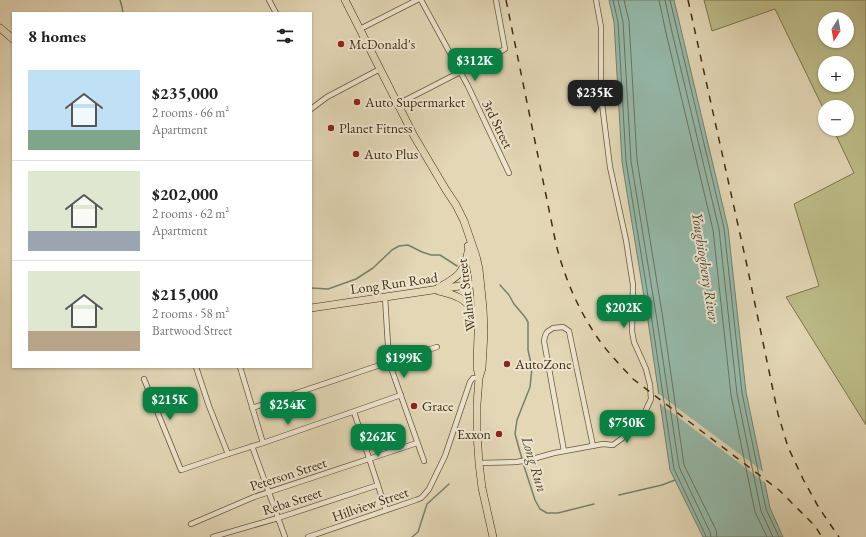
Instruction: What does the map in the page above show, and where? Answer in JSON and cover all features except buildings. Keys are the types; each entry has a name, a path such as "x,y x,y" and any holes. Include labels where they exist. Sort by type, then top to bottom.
{"main road":[{"name":"Walnut Street","path":"345,0 414,136 456,205 466,226 476,256 478,284 477,368 479,378 477,422 479,463 482,488 493,537"},
{"path":"0,28 12,38"},
{"name":"Walnut Street","path":"446,190 459,219 478,284 483,308 484,332 482,368 479,378"},
{"path":"433,290 457,277 466,262 468,248"},
{"name":"Long Run Road","path":"312,308 478,284"},
{"path":"433,290 449,293 459,297 467,303 474,312 478,322"}],"street":[{"path":"269,0 275,12"},
{"path":"360,29 417,0"},
{"name":"3rd Street","path":"421,0 468,86 509,173"},
{"path":"398,104 505,49 496,0"},
{"path":"479,463 516,462 603,444 612,445 632,431 641,421 651,399 646,369 634,342 632,331 633,285 626,240 610,167 601,96 601,27 596,0"},
{"path":"312,108 327,97 380,69"},
{"path":"385,297 389,362 416,443 424,461"},
{"path":"564,451 544,341 547,332 553,328 563,327 569,331 593,446"},
{"path":"252,408 437,347"},
{"path":"196,368 209,406 228,454"},
{"path":"240,368 263,443"},
{"name":"Hillview Street","path":"308,537 421,498 429,489 445,456 470,382 473,378 479,378"},
{"path":"144,379 181,470 401,395"},
{"path":"354,412 386,510"},
{"name":"Peterson Street","path":"191,524 254,497 416,443"},
{"path":"252,446 285,537"},
{"name":"Reba Street","path":"213,537 278,518 378,485"}],"green space":[{"path":"704,0 866,0 866,425 786,297 819,286 794,204 854,173 836,136 854,136 854,100 819,100 775,9 712,31"}],"water":[{"name":"Youghiogheny River","path":"609,0 674,0 728,228 746,392 770,508 783,537 703,537 670,470 648,321 622,162 614,22"}],"pier":[{"path":"656,392 765,473 767,484 658,402"}],"waterway":[{"name":"Long Run","path":"120,0 123,12"},
{"name":"Long Run","path":"312,288 328,289 356,279 373,268 392,250 399,246 408,245 431,255 440,255 457,266"},
{"name":"Long Run","path":"500,285 528,322 528,350 532,368 530,387 517,420 515,434 522,459"},
{"name":"Long Run","path":"523,463 535,500 540,509 547,513 558,513 594,504"},
{"name":"Long Run","path":"619,495 662,485 675,480"},
{"path":"412,537 418,532 427,504 449,484"}],"railway":[{"path":"506,0 556,244 564,271 574,296 594,333 633,379 779,490 815,526 822,537"},
{"path":"688,0 746,261 778,414 788,447 803,479 819,508 839,537"}],"place":[{"name":"McDonald's","path":"341,44"},
{"name":"Auto Supermarket","path":"357,102"},
{"name":"Planet Fitness","path":"331,128"},
{"name":"Auto Plus","path":"356,154"},
{"name":"AutoZone","path":"507,364"},
{"name":"Grace","path":"414,406"},
{"name":"Exxon","path":"499,434"}]}
